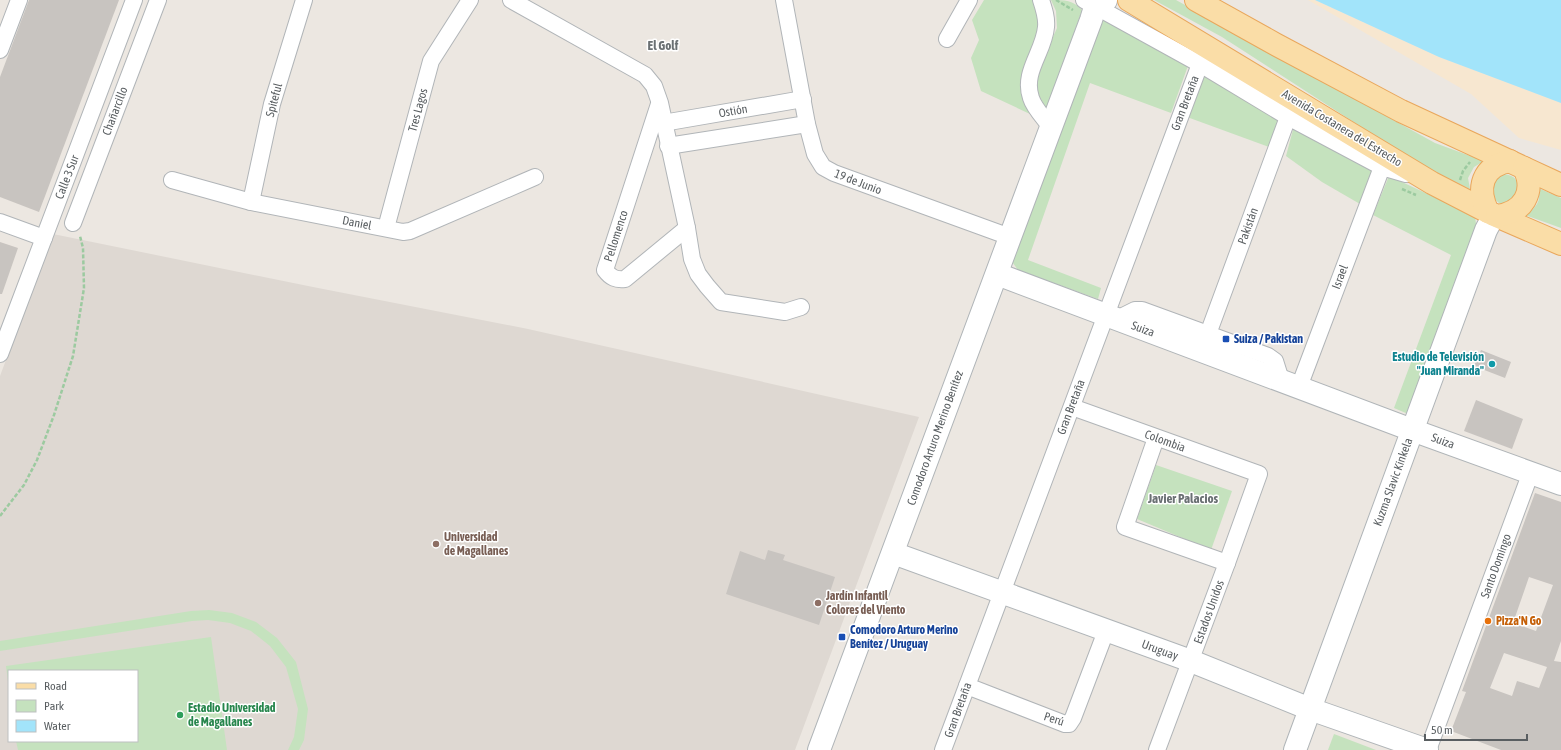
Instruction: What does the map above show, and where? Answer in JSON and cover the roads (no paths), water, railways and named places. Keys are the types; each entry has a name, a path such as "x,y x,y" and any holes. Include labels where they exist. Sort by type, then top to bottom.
{"main road":[{"name":"Avenida Costanera del Estrecho","path":"1128,0 1456,196 1561,244"},
{"path":"1196,0 1401,111 1561,185"},
{"path":"1517,164 1529,182 1527,197 1522,204 1510,213 1493,214 1482,192 1484,179 1492,168 1497,165 1517,164"}],"street":[{"path":"0,50 19,0"},
{"name":"Calle 3 Sur","path":"0,354 134,0"},
{"name":"Chañarcillo","path":"73,223 158,0"},
{"name":"Spiteful","path":"252,202 272,104 304,0"},
{"name":"Tres Lagos","path":"386,228 431,61 470,0"},
{"path":"511,0 644,75 654,86 660,103 668,146 687,228 692,259 698,274 722,302 785,312 801,307"},
{"name":"19 de Junio","path":"784,0 815,154 823,166 828,170 1010,237"},
{"path":"947,39 968,0"},
{"path":"1041,0 1045,14 1046,27 1031,70 1028,85 1031,99 1050,126"},
{"path":"1095,2 1288,118 1382,167 1432,182"},
{"name":"Comodoro Arturo Merino Benítez","path":"819,750 997,274 1095,2"},
{"name":"Gran Bretaña","path":"943,750 1072,407 1111,317 1200,64"},
{"name":"Ostión","path":"663,122 803,99"},
{"name":"Pellomenco","path":"660,103 605,270 616,280 625,279 687,228"},
{"name":"Pakistán","path":"1208,334 1288,118"},
{"name":"Ostión","path":"668,146 808,124"},
{"name":"Israel","path":"1290,384 1382,167"},
{"name":"Daniel","path":"172,180 252,202 403,232 410,231 535,177"},
{"name":"Kuzma Slavic Kinkela","path":"1295,750 1493,214"},
{"path":"0,222 44,238"},
{"name":"Suiza","path":"997,274 1412,430 1561,484"},
{"name":"Suiza","path":"1111,317 1135,310 1142,310 1268,356 1274,361 1290,384"},
{"name":"Colombia","path":"1072,407 1259,474"},
{"path":"1156,438 1125,527 1227,563"},
{"name":"Santo Domingo","path":"1428,750 1531,472"},
{"name":"Estados Unidos","path":"1157,750 1259,474"},
{"name":"Uruguay","path":"892,553 1191,661 1310,709 1428,750"},
{"name":"Perú","path":"967,686 1065,724 1069,724 1073,718 1106,631"}],"water":[{"path":"1315,0 1561,0 1561,103 1439,57"}],"place":[{"name":"Suiza / Pakistan","path":"1226,339"},
{"name":"Estudio de Televisión \"Juan Miranda\"","path":"1492,364"},
{"name":"Universidad de Magallanes","path":"436,544"},
{"name":"Jardín Infantil Colores del Viento","path":"818,603"},
{"name":"Pizza'N Go","path":"1488,621"},
{"name":"Comodoro Arturo Merino Benítez / Uruguay","path":"842,637"},
{"name":"Estadio Universidad de Magallanes","path":"180,715"}],"district":[{"name":"El Golf","path":"663,45"},
{"name":"Javier Palacios","path":"1183,498"}]}
